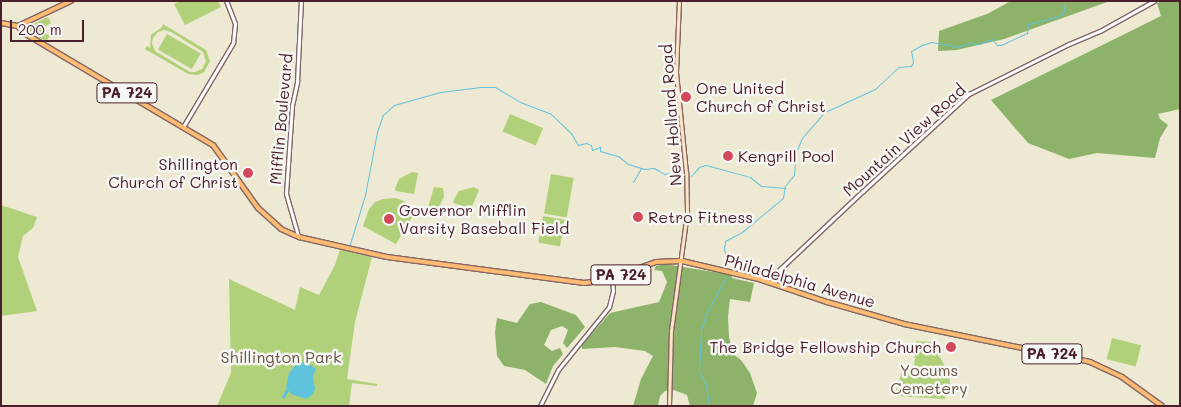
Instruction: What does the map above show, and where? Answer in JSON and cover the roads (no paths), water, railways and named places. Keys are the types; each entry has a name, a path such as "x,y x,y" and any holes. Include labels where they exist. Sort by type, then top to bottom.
{"main road":[{"path":"1,23 18,26 71,1"},
{"name":"New Holland Road","path":"669,406 671,331 682,261 687,200 676,72 679,1"},
{"name":"Philadelphia Avenue","path":"18,26 24,33 216,149 258,208 281,229 299,237 387,256 584,283 600,282 656,262 682,261 771,282 826,302 904,324 1095,364 1128,380 1162,406"}],"street":[{"path":"183,128 234,43 235,21 226,1"},
{"name":"Mifflin Boulevard","path":"299,237 286,194 292,106 297,82 300,1"},
{"name":"Mountain View Road","path":"771,282 782,268 969,94 1066,45 1100,31 1130,12 1154,1"},
{"path":"540,406 558,370 609,307 613,291 612,278"}],"water":[{"path":"305,361 316,369 313,376 315,389 312,395 306,399 291,394 286,387 289,373 295,366"}],"waterway":[{"path":"727,265 724,248 725,241 742,232 783,198 785,186 794,175 796,152 802,138 825,112 875,89 899,67 911,66 913,62 911,51 922,45 931,42 958,47 969,43 979,44 992,39 997,45 1001,45 1027,33 1028,24 1059,16 1064,12 1065,1"},
{"path":"350,244 365,195 377,132 383,115 394,105 440,92 495,87 520,102 551,114 571,133 578,145 586,143 591,145 592,150 600,147 600,151 618,156 628,164 644,169 654,168 664,174 674,172 679,177"},
{"path":"691,176 699,167 706,165 750,177 761,186 785,188"},
{"path":"633,182 641,168"},
{"path":"709,406 706,385 699,371 701,330 706,314 726,277"},
{"path":"283,397 288,388"}],"place":[{"name":"One United Church of Christ","path":"686,97"},
{"name":"Kengrill Pool","path":"728,156"},
{"name":"Shillington Church of Christ","path":"248,173"},
{"name":"Retro Fitness","path":"638,217"},
{"name":"Governor Mifflin Varsity Baseball Field","path":"389,219"},
{"name":"The Bridge Fellowship Church","path":"951,347"}],"park label":[{"name":"Shillington Park","path":"281,357"},
{"name":"Yocums Cemetery","path":"929,379"}]}
